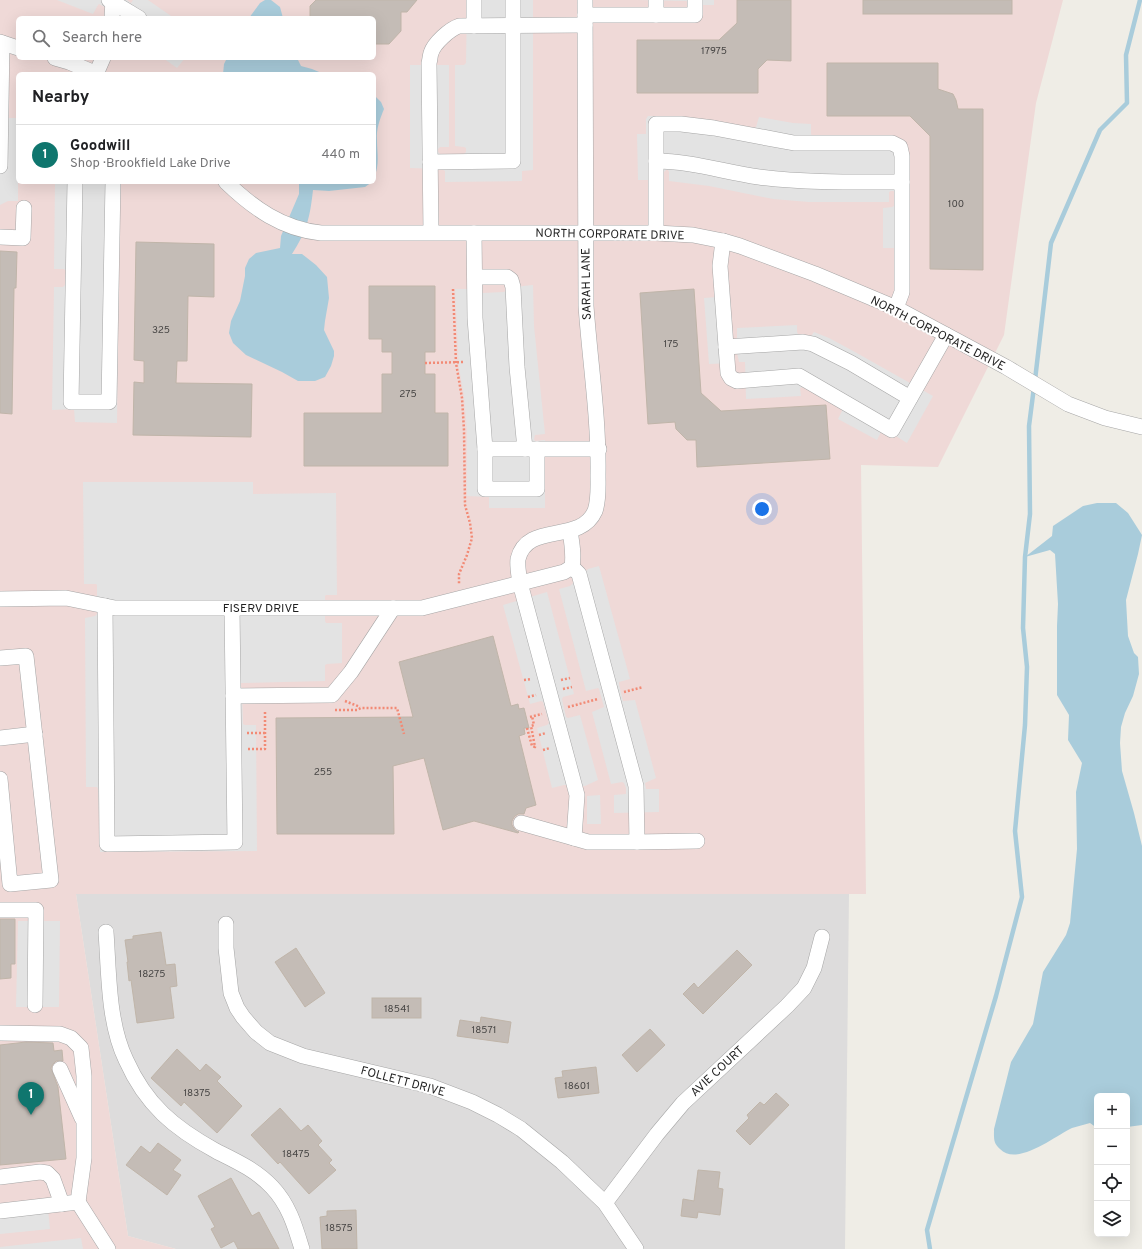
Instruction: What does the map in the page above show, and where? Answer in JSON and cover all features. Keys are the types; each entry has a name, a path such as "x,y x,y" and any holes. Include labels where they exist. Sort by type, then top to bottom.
{"street":[{"path":"474,0 474,26"},
{"path":"430,162 513,161 513,0"},
{"path":"431,232 429,63 431,52 452,28 459,26 513,26 585,13 656,7 695,15 695,0"},
{"path":"112,1 112,16"},
{"path":"112,1 136,16"},
{"name":"SARAH LANE","path":"570,531 586,524 592,517 596,509 598,496 599,448 596,408 589,356 586,306 585,13"},
{"path":"0,166 1,43 16,47"},
{"path":"62,60 92,72"},
{"path":"98,72 102,60"},
{"path":"656,233 656,124 681,124 714,128 794,143 892,143 900,147 902,156 902,292 896,308"},
{"path":"656,161 675,161 759,177 803,181 902,182"},
{"path":"75,184 71,402 110,402 113,184"},
{"name":"NORTH CORPORATE DRIVE","path":"228,184 256,208 281,222 310,232 656,233 692,235 724,241 815,274 896,308 1006,367 1068,404 1105,418 1142,427"},
{"path":"0,237 23,238 24,208"},
{"path":"474,233 475,318 485,449 485,489 537,489 518,367 513,287 511,280 507,277 475,277"},
{"path":"724,241 720,266 728,373 731,378 737,381 799,376 892,430 946,335"},
{"path":"726,347 803,342 814,344 851,363 910,398"},
{"path":"485,449 599,448"},
{"path":"574,838 577,795 520,583 518,560 522,549 529,541 570,531 573,551 572,567 579,574 636,786 637,842"},
{"name":"FISERV DRIVE","path":"0,599 66,598 115,608 422,608 451,602 564,572 572,567"},
{"path":"104,606 107,844 235,842 232,608"},
{"path":"233,696 332,695 351,672 393,608"},
{"path":"0,658 26,656 51,880 10,884 0,779"},
{"path":"0,738 35,734"},
{"path":"521,823 588,842 697,841"},
{"path":"0,910 36,910 35,1005"},
{"name":"FOLLETT DRIVE","path":"226,924 226,948 232,993 237,1008 243,1018 256,1032 270,1043 303,1056 430,1086 472,1102 498,1115 521,1129 562,1162 605,1203 636,1249"},
{"path":"106,932 111,994 119,1044 126,1062 146,1095 171,1122 198,1141 239,1161 260,1176 272,1187 284,1202 294,1221 302,1249"},
{"name":"AVIE COURT","path":"605,1203 657,1134 683,1103 787,1006 804,988 814,968 822,937"},
{"path":"0,1033 60,1034 71,1038 81,1048 84,1076 84,1158 78,1202 108,1249"},
{"path":"60,1069 84,1123"},
{"path":"0,1178 40,1172 47,1173 53,1179 62,1204"},
{"path":"0,1211 78,1202"}],"path":[{"path":"451,602 459,588 459,574 472,538 465,505 464,430 461,394 456,363 453,289"},
{"path":"425,363 456,363"},
{"path":"527,728 532,746 535,747 531,726 534,725 531,717 643,687"},
{"path":"347,702 360,708"},
{"path":"334,710 397,708 404,734"},
{"path":"257,749 265,749 264,710 272,710"},
{"path":"257,733 265,733"}],"shaded area":[{"path":"0,0 1063,0 1036,103 1004,335 938,467 861,465 866,894 76,894 128,1236 176,1249 0,1249"},
{"path":"57,0 127,0 131,3 133,0 148,0 171,16 121,16 99,4 93,14"},
{"path":"467,0 533,0 533,170 522,171 522,181 445,182 445,171 442,169 410,168 410,65 449,65 449,147 440,147 438,152 440,154 464,154 466,152 466,148 455,146 455,65 464,65 466,63"},
{"path":"636,0 714,0 714,5 688,5 688,2 686,1"},
{"path":"166,60 183,60 177,68"},
{"path":"648,116 676,116 713,120 754,128 756,127 759,117 793,123 811,124 812,136 907,147 909,153 910,248 883,248 883,208 894,206 895,192 893,191 889,192 889,202 809,202 773,199 709,186 669,181 668,170 664,172 664,180 638,180 637,134 646,134 646,119"},
{"path":"0,118 16,118 16,184 18,184 18,201 8,201 0,205"},
{"path":"55,184 120,184 117,423 75,422 74,409 52,410 54,287 63,287 65,285 66,271 64,269 54,269"},
{"path":"533,285 534,326 545,434 535,435 534,439 535,441 545,440 545,508 489,508 489,497 467,496 467,431 464,396 459,368 455,289 466,289 483,293 503,292 523,286"},
{"path":"730,296 732,339 737,339 737,328 797,325 798,334 811,336 814,332 829,338 933,396 907,443 883,428 877,440 838,419 842,411 841,408 803,387 800,388 801,396 746,399 745,362 739,362 737,353 733,354 734,363 709,364 704,298"},
{"path":"83,482 253,482 253,494 336,493 337,595 325,596 325,621 326,623 342,623 342,663 325,665 325,681 241,683 243,724 256,725 257,851 100,852 98,789 97,787 86,787 85,618 95,616 97,614 97,585 84,584"},
{"path":"599,566 630,679 619,682 623,701 635,700 656,778 645,783 646,789 659,789 659,812 614,813 614,795 626,794 626,788 622,782 611,784 592,712 604,707 598,688 586,691 559,589 570,586 588,569"},
{"path":"547,592 574,694 563,697 562,699 566,717 568,718 580,715 598,780 585,786 564,785 552,788 537,728 549,723 543,702 541,701 530,704 503,605"},
{"path":"600,795 601,824 587,824 587,796"},
{"path":"76,894 849,894 845,1249 176,1249 128,1236"},
{"path":"18,921 60,921 59,1007 16,1007"},
{"path":"47,1199 50,1229 0,1234 0,1204"},
{"path":"81,1238 83,1249 0,1249 0,1247"}],"water":[{"path":"265,0 271,0 280,7 282,16 250,16 260,3"},
{"path":"226,60 298,60 301,66 319,72 223,72"},
{"path":"376,97 381,102 384,109 377,132 378,164 376,173"},
{"path":"299,184 369,184 365,187 329,191 313,190 307,224 292,254 302,254 316,265 327,277 329,298 324,330 334,351 334,356 325,377 315,381 298,381 246,355 233,343 229,333 231,321 240,301 245,268 249,259 256,253 280,248 281,236 299,194"},
{"path":"1097,503 1116,503 1128,513 1142,535 1126,600 1128,636 1134,653 1138,657 1139,674 1133,696 1125,713 1121,727 1120,743 1122,771 1142,846 1142,1125 1130,1127 1130,1093 1094,1093 1094,1126 1090,1123 1074,1127 1036,1148 1026,1152 1007,1154 996,1145 994,1140 994,1129 1011,1062 1033,1024 1043,972 1066,935 1070,923 1077,849 1076,792 1082,763 1068,740 1069,715 1057,695 1058,604 1055,554 1050,550 1025,557 1052,536 1053,526 1083,506"}],"building":[{"path":"316,0 417,0 407,12 401,12 401,31 389,44 376,44 376,16 310,16 310,6"},
{"path":"737,0 791,0 791,61 767,60 758,69 758,93 637,93 637,40 719,40 737,23"},
{"path":"863,0 1012,0 1012,14 863,14"},
{"path":"827,63 938,63 938,89 953,94 958,109 983,109 983,270 930,269 930,136 910,116 827,116"},
{"path":"136,242 214,244 214,297 188,296 187,361 177,361 176,383 252,384 251,437 133,435 134,382 144,383 144,361 134,360"},
{"path":"0,251 17,252 16,288 14,288 12,414 0,413"},
{"path":"369,286 435,286 435,352 425,352 425,374 435,374 435,413 448,413 448,466 304,466 304,413 382,413 382,374 392,374 392,352 382,352 382,339 369,339"},
{"path":"694,289 701,393 721,411 826,405 830,459 697,467 696,440 687,440 676,429 675,422 648,424 640,293"},
{"path":"493,636 511,706 518,704 519,709 524,708 529,728 524,728 525,734 519,736 536,805 526,808 524,814 518,814 514,817 512,825 515,830 519,832 518,833 474,821 443,830 424,758 393,766 394,834 277,834 276,718 413,717 399,662"},
{"path":"0,919 15,919 15,964 11,964 11,978 0,979"},
{"path":"161,932 166,965 175,964 177,986 170,987 174,1018 137,1023 131,980 129,981 125,940 133,939 133,936"},
{"path":"296,948 325,993 305,1007 275,962"},
{"path":"737,950 752,965 703,1014 683,994 694,983 698,988"},
{"path":"372,998 421,998 421,1018 372,1018"},
{"path":"481,1017 511,1022 508,1043 457,1036 460,1020 480,1023"},
{"path":"650,1029 665,1045 637,1072 622,1055"},
{"path":"26,1042 53,1043 54,1051 62,1050 63,1061 56,1061 51,1068 58,1087 66,1159 0,1165 0,1045"},
{"path":"177,1049 200,1071 206,1064 221,1077 217,1081 242,1106 217,1133 184,1102 181,1106 151,1078"},
{"path":"596,1067 599,1093 558,1098 555,1078 563,1077 562,1071"},
{"path":"776,1093 789,1105 750,1145 736,1131 749,1118 747,1115 760,1102 764,1105"},
{"path":"280,1108 301,1131 308,1125 322,1141 318,1145 332,1160 329,1163 336,1170 309,1194 280,1162 278,1164 251,1135"},
{"path":"158,1143 181,1160 173,1170 181,1175 167,1195 126,1165 141,1146 150,1153"},
{"path":"698,1170 720,1172 718,1188 723,1189 720,1215 698,1212 697,1218 681,1216 683,1199 694,1201"},
{"path":"231,1178 252,1216 259,1212 279,1249 238,1249 234,1241 221,1248 211,1229 215,1227 198,1196"},
{"path":"356,1210 357,1249 322,1249 320,1217 327,1216 327,1211"}],"waterway":[{"path":"1035,380 1051,243 1100,130 1127,103 1126,55 1140,0"},
{"path":"930,1249 927,1230 996,996 1022,897 1015,831 1025,725 1027,667 1023,628 1025,557 1030,514 1029,426 1034,387"}],"place":[{"name":"Goodwill","path":"31,1115"}]}
